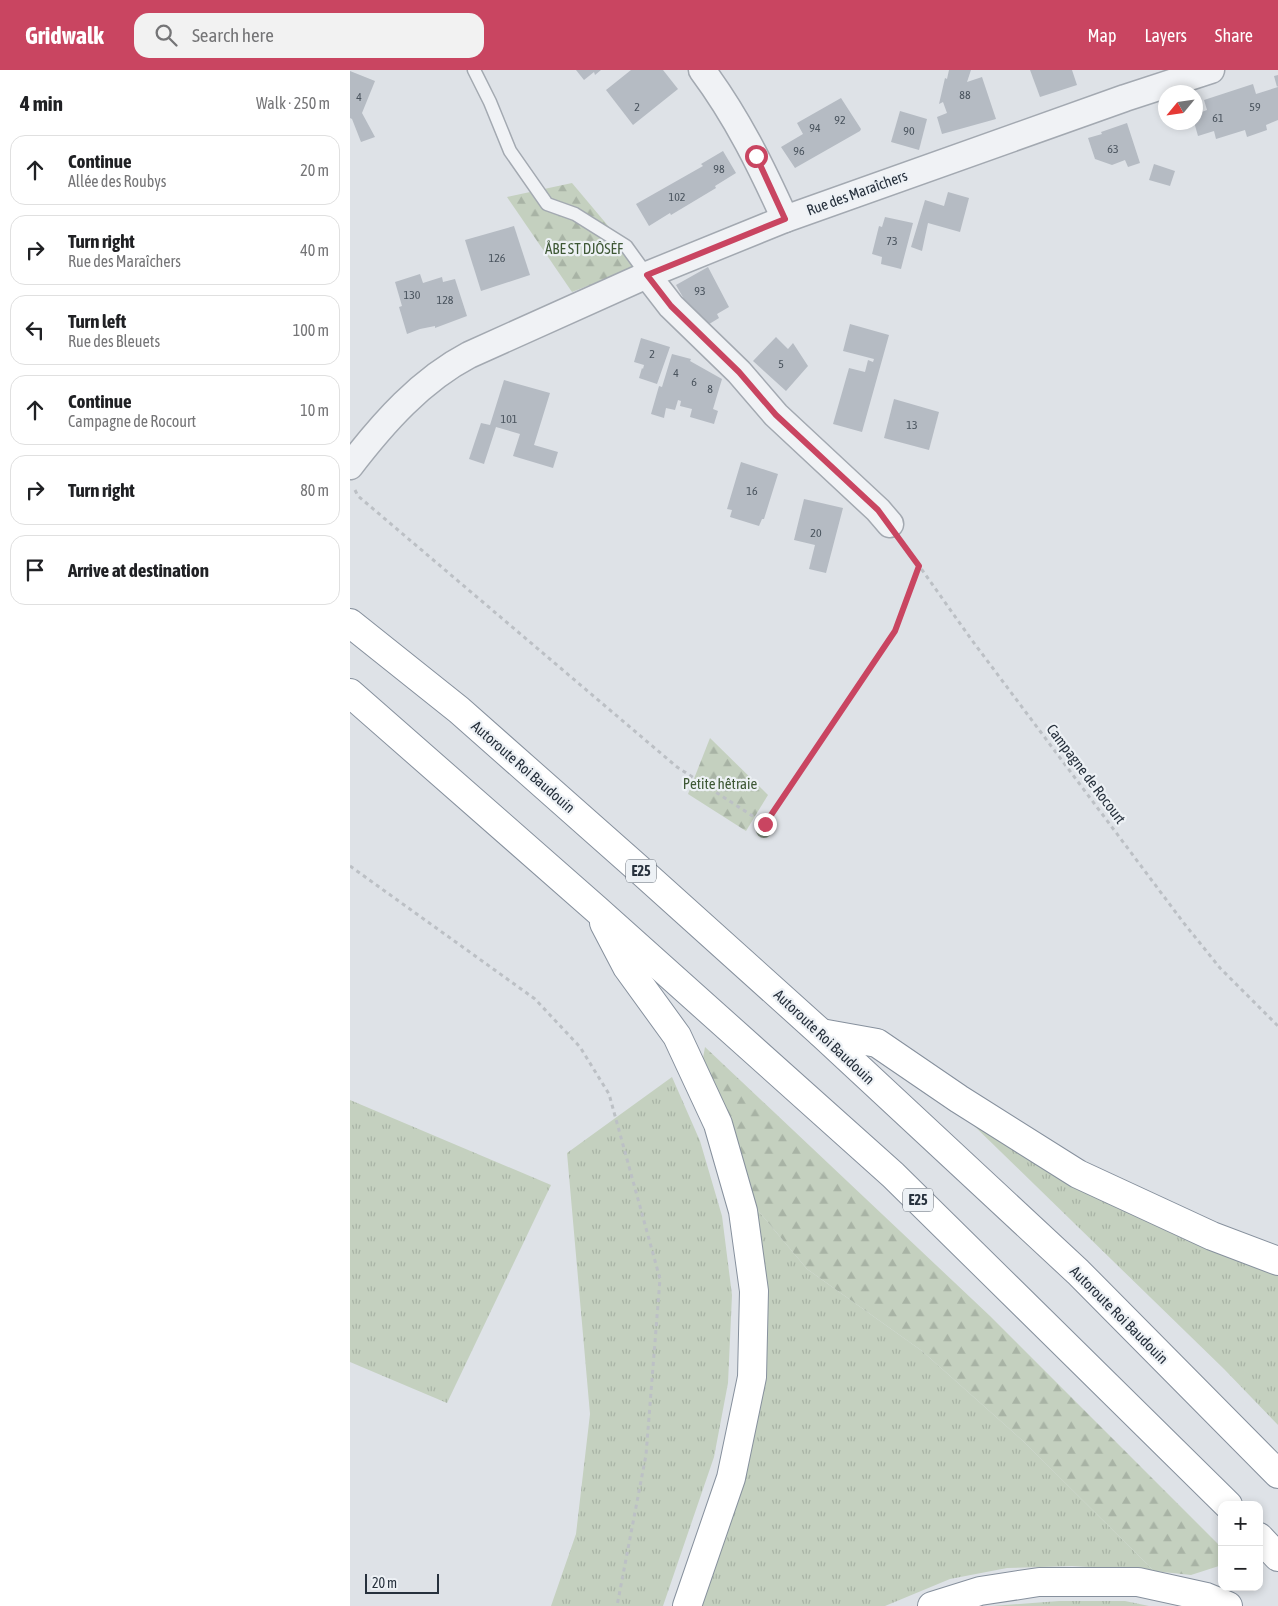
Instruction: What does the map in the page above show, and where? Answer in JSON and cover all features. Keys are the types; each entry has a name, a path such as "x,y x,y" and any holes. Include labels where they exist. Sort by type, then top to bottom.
{"highway":[{"name":"Autoroute Roi Baudouin","path":"350,623 459,710 821,1033 1078,1272 1278,1474"},
{"name":"E25","path":"350,693 596,909 893,1175 1224,1501"},
{"path":"596,909 627,967 678,1036 718,1124 744,1212 754,1291 752,1377 732,1478 687,1606"},
{"path":"821,1033 877,1043 960,1100 1078,1174 1212,1236 1278,1261"},
{"path":"1263,1541 1278,1557"},
{"path":"932,1606 980,1591 1039,1582 1138,1582 1206,1597 1228,1606"}],"street":[{"path":"702,70 717,90 756,156 785,219"},
{"name":"Rue des Maraîchers","path":"354,460 379,428 416,392 449,365 647,275 785,219 1125,98 1211,70"},
{"path":"647,275 671,306 739,372 776,415 878,510 890,524"}],"lane":[{"path":"474,70 490,102 510,151 547,204 576,214 626,246 647,275"}],"path":[{"path":"354,460 358,496 677,767 765,824 895,631 919,566"},
{"name":"Campagne de Rocourt","path":"890,524 970,639 1183,922 1220,968 1278,1026"},
{"path":"350,866 535,999 580,1047 609,1094 660,1279 646,1455 617,1606"}],"green space":[{"name":"ÅBE ST DJÔSÈF","path":"572,183 641,265 572,292 507,197"},
{"name":"Petite hêtraie","path":"710,738 768,795 746,831 688,794"},
{"path":"705,1047 990,1316 1218,1544 1218,1566 1191,1575 1154,1571 1023,1441 922,1351 807,1269 755,1207 734,1136 703,1058"},
{"path":"672,1077 700,1141 722,1216 732,1295 728,1383 714,1457 663,1606 551,1606 576,1534 590,1414 567,1153"},
{"path":"350,1100 551,1185 447,1403 350,1362"},
{"path":"965,1117 1116,1207 1233,1255 1278,1270 1278,1425 1224,1369"},
{"path":"755,1207 807,1269 922,1351 1023,1441 1154,1571 1072,1566 1007,1568 950,1579 885,1606 698,1606 730,1514"},
{"path":"1059,1601 1125,1601 1149,1606 992,1606"}],"building":[{"path":"576,70 601,70 595,75 594,72 584,80"},
{"path":"631,70 663,70 678,89 633,125 606,90"},
{"path":"949,70 971,70 967,82 982,77 996,119 942,134 937,117 947,113 943,102 939,104 945,78 947,79"},
{"path":"1030,70 1072,70 1077,85 1040,97"},
{"path":"350,71 375,81 362,113 375,137 361,142 350,118"},
{"path":"1278,75 1278,86 1277,87 1274,76"},
{"path":"1253,84 1256,94 1278,87 1278,120 1266,125 1267,130 1247,137 1245,130 1216,139 1214,131 1198,136 1196,130 1203,130 1203,111 1207,110 1204,100"},
{"path":"841,98 861,129 860,131 795,168 781,147 803,134 797,123"},
{"path":"900,111 927,119 919,150 891,142"},
{"path":"1127,123 1140,163 1128,167 1125,160 1112,165 1095,159 1088,138"},
{"path":"723,151 736,173 715,186 716,188 649,226 636,204 703,166 701,164"},
{"path":"1154,164 1175,171 1170,186 1149,180"},
{"path":"948,192 969,198 960,232 928,223 922,251 911,247 925,200 944,206"},
{"path":"885,217 913,223 901,269 881,264 882,257 872,254 879,226 882,227"},
{"path":"514,226 530,275 481,291 465,240"},
{"path":"708,267 729,307 717,314 719,318 706,326 693,315 676,285"},
{"path":"420,274 423,283 442,277 443,282 455,279 467,316 435,328 435,326 420,329 407,334 399,307 402,306 395,282"},
{"path":"850,324 889,335 862,432 833,424 849,368 865,372 868,360 873,362 874,359 843,351"},
{"path":"776,337 788,349 793,343 808,366 786,391 753,361"},
{"path":"641,338 670,347 657,384 639,378 644,365 634,362"},
{"path":"672,354 691,359 690,361 722,379 713,409 718,411 714,424 690,417 692,409 680,406 681,401 678,400 675,410 666,408 664,418 651,414 659,386 662,387"},
{"path":"504,380 550,393 534,445 558,452 553,468 513,456 520,434 496,427 484,464 469,459 481,423 490,425"},
{"path":"894,399 939,412 929,450 884,438"},
{"path":"741,462 778,474 764,519 762,519 759,526 730,517 732,510 727,509"},
{"path":"804,499 843,508 826,573 809,569 815,545 794,540"}],"route":[{"path":"756,156 785,219 647,275 671,306 739,372 776,415 878,510 919,566 895,631 765,824"}]}
